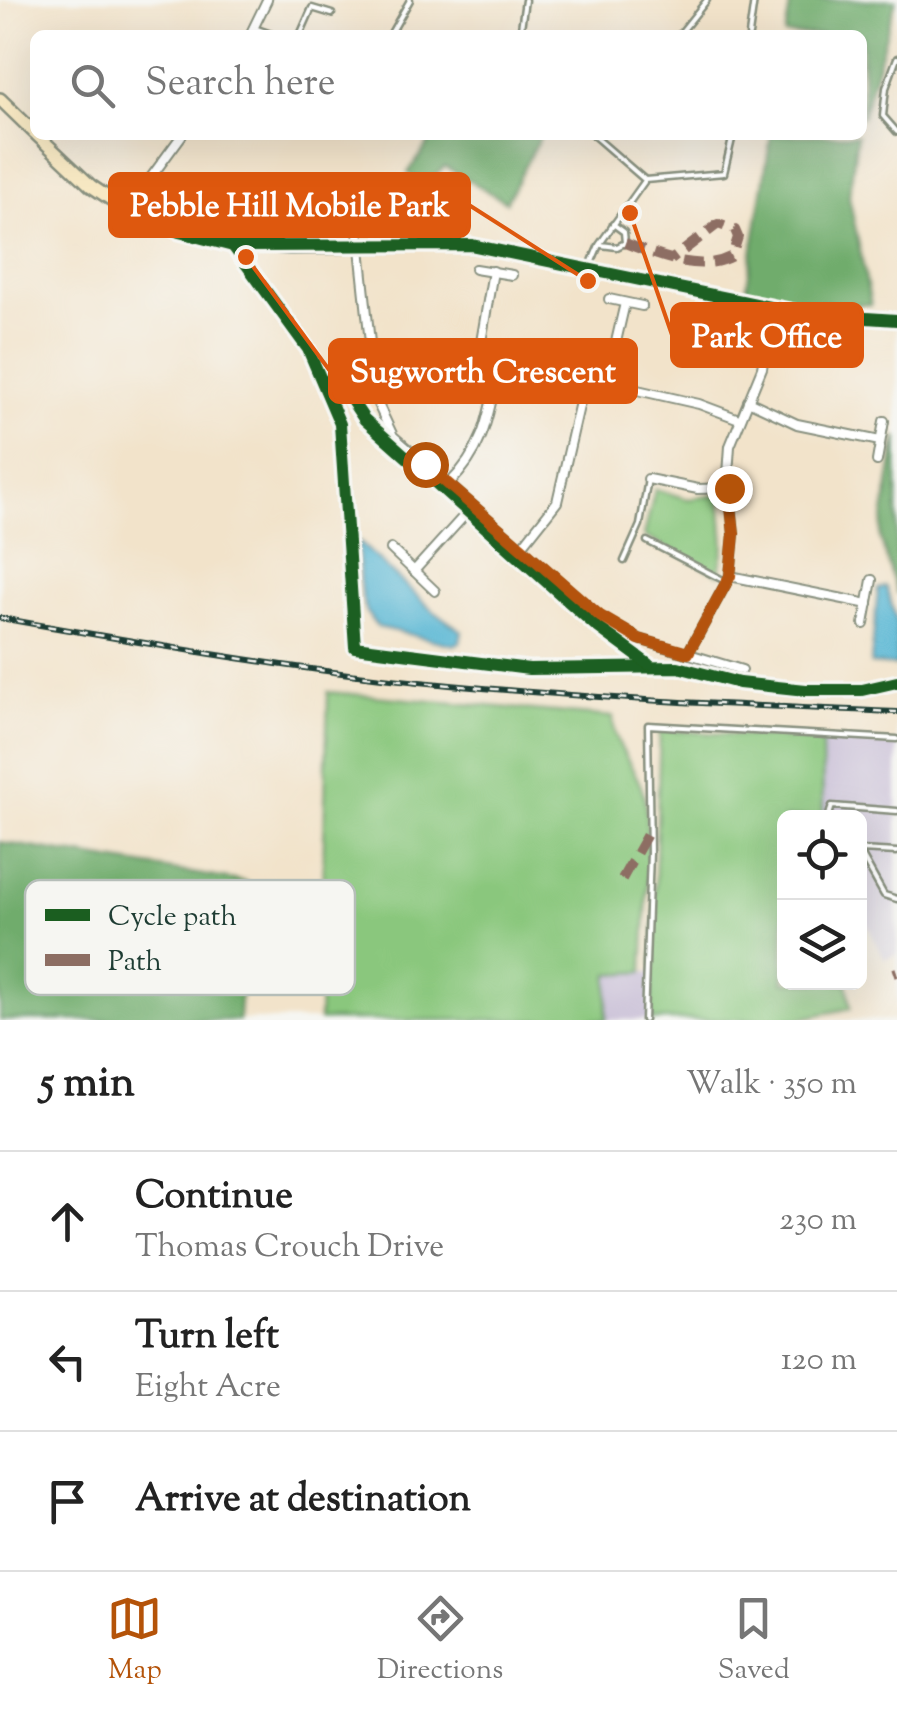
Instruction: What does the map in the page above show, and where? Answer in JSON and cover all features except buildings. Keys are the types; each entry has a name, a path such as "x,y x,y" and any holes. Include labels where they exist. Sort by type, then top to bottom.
{"street":[{"path":"252,30 267,0"},
{"path":"0,99 30,128"},
{"path":"42,140 91,186 127,210 218,243 290,248 471,245 772,308 897,320"},
{"path":"127,210 178,140"},
{"path":"290,248 312,202 326,195 341,204 358,229 376,400 393,436 600,616 639,639 742,670"},
{"path":"475,269 512,275"},
{"path":"479,354 493,271"},
{"path":"609,299 642,306"},
{"path":"606,385 626,302"},
{"path":"688,653 729,579 734,534 730,446 766,344 772,308"},
{"path":"372,355 479,354 699,404 738,419"},
{"path":"448,485 478,450 500,360"},
{"path":"520,550 557,502 585,380"},
{"path":"748,401 798,424 880,441"},
{"path":"876,461 884,421"},
{"path":"648,479 698,490 729,488"},
{"path":"414,571 472,506"},
{"path":"391,549 435,591"},
{"path":"729,579 868,604"},
{"path":"864,624 872,580"}],"lane":[{"path":"393,30 410,0"},
{"path":"521,30 525,0"},
{"path":"682,30 706,0"},
{"path":"749,30 754,0"},
{"path":"302,30 312,8 332,14"},
{"path":"897,58 886,88 883,116 897,132"},
{"path":"600,140 645,180 724,173 733,140"},
{"path":"588,270 612,224 645,180"},
{"path":"600,245 617,247 626,243 624,232 612,224"},
{"path":"766,344 782,347"},
{"path":"624,561 640,525 648,479"},
{"path":"647,541 729,579"},
{"path":"644,1020 650,853 648,725 897,738"},
{"path":"831,810 832,806 897,810"},
{"path":"867,851 897,852"},
{"path":"867,864 884,895 897,900"}],"shaded area":[{"path":"822,740 897,745 897,954 885,959 867,925 867,810 823,810"},
{"path":"652,972 651,1020 606,1020 609,974"}],"green space":[{"path":"791,0 896,0 867,101 867,30 786,30"},
{"path":"431,140 538,140 506,202 445,166 425,185 408,173"},
{"path":"770,140 856,140 849,196 871,305 787,301 746,291"},
{"path":"328,200 352,225 352,232 298,238 313,207"},
{"path":"897,436 897,594 880,537"},
{"path":"655,489 688,499 720,495 724,546 719,574 644,536"},
{"path":"328,692 613,717 617,740 645,802 648,865 643,972 609,974 606,1020 319,1020 320,995 355,995 355,880 323,880"},
{"path":"660,730 822,740 823,810 777,810 777,990 848,990 851,1008 793,1020 651,1020"},
{"path":"0,842 235,880 25,880 25,995 240,995 239,1020 0,1020"}],"water":[{"path":"358,541 432,610 462,631 460,642 454,645 378,627 362,598"},
{"path":"886,587 897,623 897,666 871,664 878,589"}],"railway":[{"path":"0,618 238,658 446,685 897,712"}],"marked path":[{"path":"625,243 651,253 664,257 678,261 706,263 732,256 738,237 735,230 718,224 671,260"},
{"path":"622,879 650,829"}],"cycle path":[{"path":"127,210 179,232 233,246 471,245 804,314 897,320"},
{"path":"233,246 308,349 340,424 355,647 529,669 678,667 739,683 806,690 862,690 897,682"},
{"path":"322,380 344,389 364,419 595,625 648,664"}],"place":[{"name":"Park Office","path":"630,213"},
{"name":"Sugworth Crescent","path":"246,257"},
{"name":"Pebble Hill Mobile Park","path":"588,281"}],"route":[{"path":"425,464 600,616 639,639 688,653 722,597 730,576 734,534 729,488"}]}
